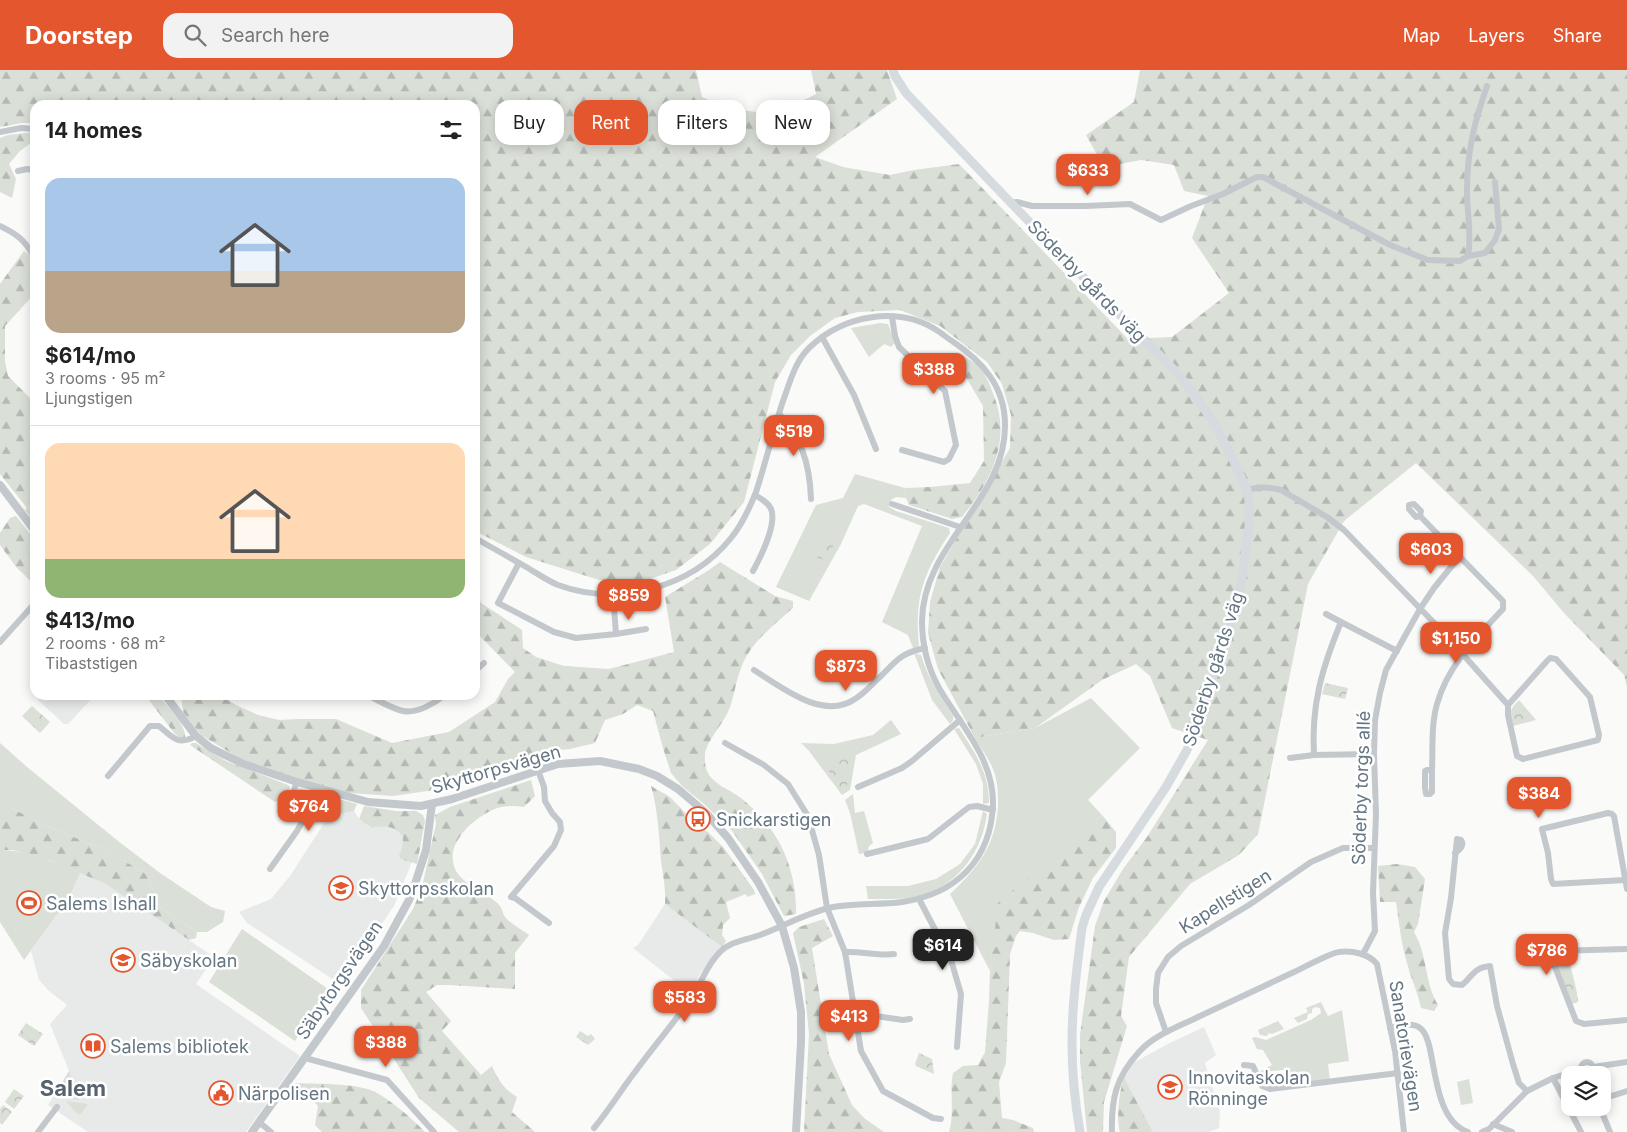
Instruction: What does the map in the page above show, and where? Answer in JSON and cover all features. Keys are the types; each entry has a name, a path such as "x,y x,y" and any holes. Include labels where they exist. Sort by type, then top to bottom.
{"main road":[{"name":"Söderby gårds väg","path":"893,70 906,93 1168,363 1194,394 1216,426 1236,465 1247,490 1249,501 1249,527 1241,584 1226,640 1187,750 1166,787 1099,887 1082,928 1072,1042 1072,1063 1080,1132"}],"street":[{"path":"1468,256 1470,244 1467,192 1468,153 1475,118 1487,86"},
{"path":"0,132 21,128 30,129"},
{"path":"18,171 30,169"},
{"path":"1012,203 1017,202 1032,206 1130,204 1161,220 1223,194 1257,176 1263,176 1390,245 1428,260 1460,262 1468,256 1485,253 1495,240 1499,229 1495,182"},
{"path":"0,226 15,233 25,242 30,250"},
{"path":"480,541 556,584 593,594 626,594 655,588 698,568 720,550 734,535 755,495 779,414 800,359 807,349 822,337 842,325 858,319 869,317 906,318 937,330 981,364 994,381 1000,397 1005,425 1003,450 996,471 987,488 937,564 926,592 922,619 925,648 937,685 973,742 992,782 993,810 986,840 976,860 957,882 940,892 898,903 846,905 827,908 732,943 717,955 692,997 594,1128"},
{"path":"892,317 899,348 945,391 956,445 950,459 944,462 902,450"},
{"path":"822,337 854,395 876,449"},
{"path":"779,414 787,422 803,449 811,484 811,499"},
{"path":"0,485 30,524"},
{"path":"1247,490 1257,487 1281,490 1327,517 1344,530 1508,705 1508,715 1519,758 1532,757 1598,740 1599,735 1590,697 1556,659 1550,658 1508,705"},
{"path":"753,571 763,553 772,519 770,505 755,495"},
{"path":"892,504 960,527"},
{"path":"1420,516 1504,604 1503,609 1462,654 1437,703 1433,729 1432,770"},
{"name":"Söderby torgs allé","path":"1362,954 1375,931 1374,848 1376,814 1374,754 1375,720 1380,693 1386,670 1420,609 1460,556"},
{"path":"520,563 498,602 554,632 576,638 646,629"},
{"path":"613,595 616,634"},
{"path":"0,642 30,609"},
{"path":"1326,614 1397,651"},
{"path":"1314,755 1313,728 1316,703 1323,670 1341,622"},
{"path":"754,670 808,702 829,706 840,705 854,700 862,694 902,655 925,648"},
{"path":"480,667 484,663"},
{"name":"Skyttorpsvägen","path":"168,700 196,736 211,748 244,764 297,782 368,802 421,806 558,764 600,761 639,769 657,776 678,789 706,813 728,838 758,882 782,926 794,968 801,1012 796,1132"},
{"path":"378,700 403,711 413,711 439,700"},
{"path":"858,787 902,768 960,720"},
{"path":"108,776 150,726 159,726 176,740 183,742 196,736"},
{"path":"726,743 764,765 788,784 808,816 819,855 827,908 845,952 861,1051 884,1091 933,1118 941,1119"},
{"path":"1290,758 1314,755 1374,754"},
{"path":"538,770 544,787 545,801 560,822 561,830 554,846 511,897 549,923"},
{"path":"270,869 306,815 306,811 292,795 297,782"},
{"name":"Säbytorgsvägen","path":"252,1132 384,946 409,900 426,850 432,804"},
{"path":"867,854 928,839 969,808 977,806 993,810"},
{"path":"1626,880 1553,884 1550,879 1548,854 1542,830 1608,812 1612,814 1626,880 1627,888"},
{"name":"Kapellstigen","path":"1166,1032 1156,1003 1156,989 1158,973 1168,957 1181,946 1249,905 1311,862 1343,848 1374,848"},
{"path":"1455,854 1451,898 1444,933 1450,979 1453,984 1458,986 1475,971 1490,966 1496,1006 1513,1064 1519,1083 1527,1091"},
{"path":"919,899 951,960 961,994 957,1047"},
{"path":"1627,949 1553,952 1550,954 1576,1021 1584,1024 1627,1020"},
{"path":"845,952 894,954"},
{"path":"1112,1132 1112,1107 1119,1081 1140,1050 1152,1040 1339,952 1362,954"},
{"name":"Sanatorievägen","path":"1362,954 1372,958 1378,964 1398,1072 1404,1132"},
{"path":"855,1013 903,1020 910,1019"},
{"path":"1390,1028 1416,1026 1423,1031 1430,1050 1444,1108 1455,1125 1468,1132"},
{"path":"304,1058 387,1080 434,1132"},
{"path":"1582,1066 1587,1062 1592,1066"},
{"path":"1600,1066 1627,1062"},
{"path":"1244,1065 1253,1066 1262,1086 1270,1089 1398,1072"},
{"path":"1482,1132 1489,1129 1527,1091 1561,1075"},
{"path":"1552,1078 1581,1132"},
{"path":"1611,1096 1627,1091"},
{"path":"38,1132 57,1106"},
{"path":"1603,1116 1610,1132"},
{"path":"259,1122 271,1132"},
{"path":"1493,1124 1512,1132"}],"shaded area":[{"path":"38,700 90,700 68,724 64,724"},
{"name":"Skyttorpsskolan","path":"354,811 359,819 372,828 385,826 399,830 403,837 401,859 412,862 394,906 340,984 247,923 239,912 271,899 290,876 328,817"},
{"path":"80,873 106,884 214,957 196,984 300,1056 246,1132 88,1132 48,1105 69,1071 50,1024 67,1005 49,991 39,980 31,951 69,898"},
{"path":"665,904 722,947 701,972 690,993 633,948 638,945"},
{"name":"Innovitaskolan Rönninge","path":"1204,1027 1216,1055 1205,1063 1220,1112 1219,1128 1209,1132 1153,1132 1124,1079 1133,1063"}],"green space":[{"path":"0,70 696,70 702,97 709,100 658,100 658,145 746,145 746,111 756,112 756,145 830,145 830,100 804,100 816,94 811,70 887,70 897,99 815,157 843,167 890,175 959,164 1128,339 1172,337 1229,293 1192,238 1208,196 1184,191 1174,165 1141,160 1104,167 1086,135 1134,102 1140,70 1627,70 1627,687 1624,675 1564,613 1533,576 1416,463 1344,521 1308,584 1258,834 1239,855 1190,884 1129,957 1121,1016 1127,1026 1104,1102 1103,1132 1087,1132 1080,1061 1080,1035 1095,926 1104,901 1123,869 1147,837 1208,740 1172,728 1150,676 1136,664 1102,680 1035,728 975,738 938,669 928,633 930,602 940,567 1010,448 1011,415 1002,384 987,362 940,326 900,310 858,312 835,318 810,336 791,355 775,382 744,502 710,544 676,570 638,583 599,580 526,557 480,534 480,100 30,100 30,123 0,127"},
{"path":"30,133 30,144 20,151 9,164 16,179 12,198 0,192 0,138 8,135"},
{"path":"24,251 30,255 30,298 5,326 5,361 8,376 30,398 30,516 25,510 27,508 0,474 0,284"},
{"path":"880,323 888,324 895,343 891,347 884,344 869,357 851,328"},
{"path":"957,352 975,363 984,373 998,408 1000,442 990,473 973,503 962,517 952,519 909,505 905,488 970,483 984,461 983,406 960,367"},
{"path":"855,474 905,488 906,498 896,497 891,500 889,507 949,528 950,533 933,560 923,586 918,613 919,645 917,648 913,648 908,635 882,622 922,526 864,504 858,506 841,544 809,601 776,587 816,505 843,498"},
{"path":"16,516 30,534 30,580 17,568 0,545 0,533 10,518"},
{"path":"827,529 838,533 827,561 816,557"},
{"path":"720,562 775,596 793,601 793,608 762,636 744,661 728,712 706,750 705,764 711,777 751,807 769,826 776,837 783,849 792,874 796,914 784,916 762,874 732,831 683,787 671,773 653,711 637,705 623,714 605,720 595,743 570,749 548,751 518,759 434,790 393,796 349,793 317,785 239,758 201,735 183,712 182,700 228,700 258,715 279,720 336,719 392,743 449,732 495,702 508,679 515,672 480,636 480,600 481,603 522,630 523,648 536,657 564,666 609,669 674,652 665,597"},
{"path":"914,653 921,655 931,679 953,716 950,724 932,700"},
{"path":"1325,683 1348,688 1345,699 1322,694"},
{"path":"1091,698 1140,748 1088,800 1102,815 999,903 990,971 950,894 969,875 984,855 994,832 997,819 997,782 989,760 975,738 1035,728"},
{"path":"149,700 162,700 170,709 182,726 185,737 181,739"},
{"path":"1519,700 1536,720 1513,726 1511,712 1513,706"},
{"path":"32,706 50,722 40,733 22,716"},
{"path":"891,720 901,734 856,755 850,790 842,795 801,743 834,744 873,735"},
{"path":"959,728 984,772 989,803 983,804 983,784 976,764 954,729"},
{"path":"0,743 118,841 160,873 211,907 225,911 223,922 207,932 197,932 161,908 146,874 108,851 49,827 9,807 0,807"},
{"path":"196,743 226,761 288,785 290,787 289,793 275,802 190,745"},
{"path":"851,758 847,786 840,790 825,764"},
{"path":"531,780 535,796 524,807 508,806 489,811 462,833 453,852 453,863 456,871 462,878 493,900 500,906 507,920 529,935 515,953 515,989 437,985 426,992 451,1021 442,1031 481,1075 492,1066 502,1084 517,1097 512,1112 535,1132 459,1132 419,1098 361,1008 361,990 413,909 422,887 436,824 435,815 450,807"},
{"path":"651,786 670,797 700,828 708,832 724,848 754,890 755,894 747,897 746,894 726,902 730,918 723,925 722,935 726,941 722,947 665,904 658,823"},
{"path":"299,788 357,804 354,811 328,817 299,800 296,791"},
{"path":"853,794 855,813 864,811 873,843 869,846 867,853 859,854 850,813 845,800"},
{"path":"3,806 108,851 146,874 161,908 197,932 196,938 189,940 106,884 49,860 13,850 0,850 0,807"},
{"path":"364,806 396,811 416,811 423,815 425,821 417,864 401,859 399,855 403,837 397,830 385,827 372,828 359,819"},
{"path":"983,811 987,814 975,852 968,863 950,881 919,896 897,899 868,899 866,886 908,886 936,879 960,864 975,844"},
{"path":"1102,815 1116,832 1116,848 1093,878 1079,907 1069,939 1054,940 1020,931 1016,936 1010,954 1006,1063 999,1082 1002,1118 1033,1128 1034,1132 949,1132 952,1117 953,1073 963,1066 978,1065 985,1052 990,971 998,903"},
{"path":"0,850 31,854 80,873 69,898 24,960 0,922"},
{"path":"1397,864 1415,867 1425,879 1418,924 1414,932 1422,950 1430,987 1438,1005 1434,1011 1421,1008 1405,955 1396,902 1380,902 1378,866"},
{"path":"824,919 833,936 812,948 829,1054 852,1105 864,1118 884,1132 804,1132 809,1034 804,984 793,933 799,927"},
{"path":"242,929 328,989 295,1041 209,982"},
{"path":"1557,954 1569,954 1578,1002 1572,1004 1554,959"},
{"path":"1321,1002 1328,1016 1342,1010 1349,1061 1328,1064 1330,1081 1297,1086 1296,1080 1285,1078 1284,1070 1268,1071 1268,1082 1258,1086 1252,1073 1257,1073 1272,1065 1263,1050 1257,1049 1252,1038 1266,1040 1311,1020 1321,1013 1320,1008 1315,1007 1312,1009 1312,1013 1308,1014 1307,1019 1298,1023 1294,1018 1308,1012 1306,1008"},
{"path":"1278,1021 1284,1029 1272,1034 1269,1033 1267,1036 1260,1035 1258,1030"},
{"path":"26,1023 43,1034 34,1046 18,1035"},
{"path":"580,1031 588,1036 591,1034 595,1039 588,1045 576,1037"},
{"path":"919,1053 932,1059 934,1074 916,1066"},
{"path":"69,1071 79,1100 56,1093"},
{"path":"1124,1078 1153,1132 1120,1132 1118,1120 1119,1105"},
{"path":"1469,1079 1473,1103 1461,1105 1457,1082"},
{"path":"295,1083 346,1085 373,1091 400,1109 425,1132 322,1132 315,1125 318,1106"},
{"path":"14,1089 24,1096 14,1109 5,1102"},
{"path":"66,1101 88,1104 80,1115"},
{"path":"3,1105 12,1112 2,1125 0,1123 0,1109"}],"place":[{"name":"Snickarstigen","path":"698,819"},
{"name":"Skyttorpsskolan","path":"341,888"},
{"name":"Salems Ishall","path":"29,903"},
{"name":"Säbyskolan","path":"123,960"},
{"name":"Salems bibliotek","path":"93,1046"},
{"name":"Innovitaskolan Rönninge","path":"1170,1087"},
{"name":"Närpolisen","path":"221,1093"}],"district":[{"name":"Salem","path":"73,1088"}]}
